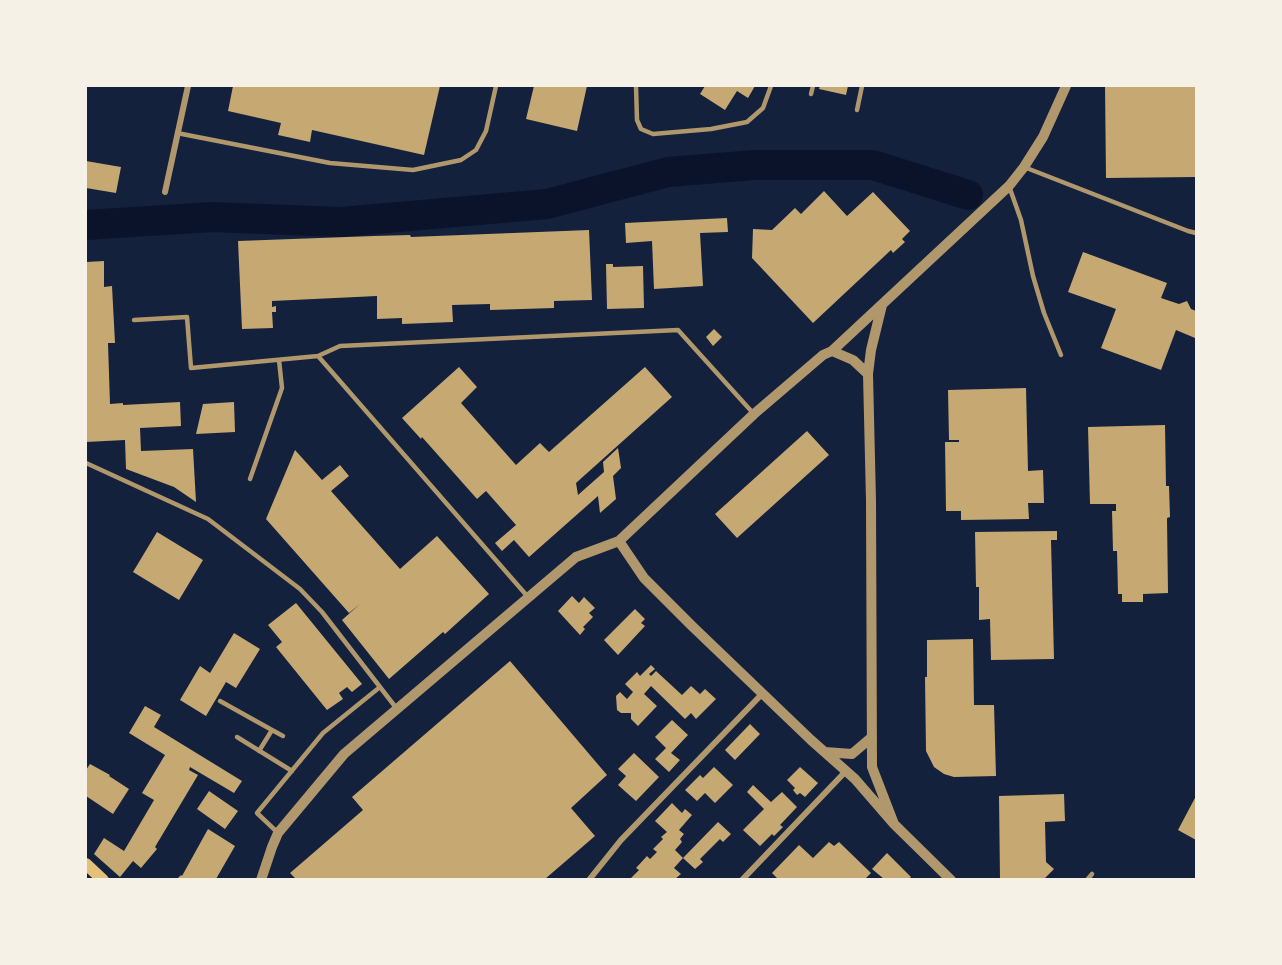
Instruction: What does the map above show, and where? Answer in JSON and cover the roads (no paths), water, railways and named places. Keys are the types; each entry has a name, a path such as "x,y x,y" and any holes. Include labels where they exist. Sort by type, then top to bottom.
{"main road":[{"path":"86,864 103,879"}],"street":[{"path":"165,192 188,86"},
{"path":"261,879 278,833 344,754 576,557 619,541 754,414 823,355 832,351 1009,186 1043,137 1066,86"},
{"path":"882,305 871,350 868,374 872,767 894,824"},
{"path":"832,351 853,360 868,374"},
{"path":"619,541 644,578 846,771 894,824 951,879"},
{"path":"590,879 621,840 762,693"},
{"path":"825,752 852,754 872,737"},
{"path":"742,879 846,771"}],"lane":[{"path":"177,133 330,163 413,170 461,160 476,150 486,131 496,86"},
{"path":"636,86 637,120 641,129 652,134 711,129 747,122 764,108 771,86"},
{"path":"812,94 813,86"},
{"path":"857,110 862,86"},
{"path":"1024,167 1113,203 1197,233"},
{"path":"1009,186 1021,220 1044,313 1061,355"},
{"path":"134,320 187,317 191,368 318,356 340,346 678,330 754,414"},
{"path":"318,356 528,597"},
{"path":"250,479 282,388 279,360"},
{"path":"86,463 208,519 300,589 322,612 397,709"},
{"path":"278,833 257,813 322,733 380,687"},
{"path":"220,701 283,736"},
{"path":"259,751 272,730"},
{"path":"237,737 292,771"},
{"path":"1087,879 1092,874"}],"waterway":[{"path":"86,225 212,217 341,222 547,204 668,172 755,165 873,165 968,195"}]}
